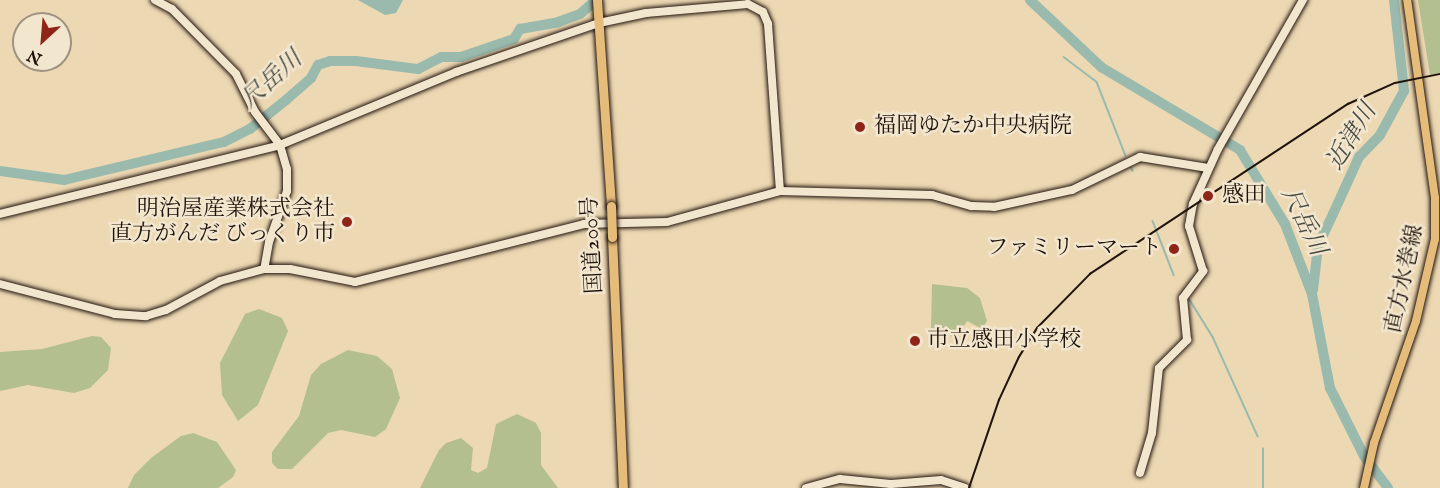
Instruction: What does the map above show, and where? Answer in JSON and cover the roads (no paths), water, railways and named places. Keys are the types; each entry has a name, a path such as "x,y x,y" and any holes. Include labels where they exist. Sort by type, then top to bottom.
{"highway":[{"name":"国道200号","path":"598,4 611,206 623,488"}],"main road":[{"name":"直方水巻線","path":"1365,488 1374,443 1421,303 1436,219 1407,0"}],"street":[{"path":"155,0 172,9 236,74 255,112 280,145 287,169 287,191 269,242 264,269"},
{"path":"1140,473 1152,433 1159,368 1189,336 1183,298 1203,271 1188,218 1218,149 1303,0"},
{"path":"0,214 280,145 456,72 599,23 646,13 739,4 754,5 763,12 768,24 780,191"},
{"path":"0,284 115,314 146,315 166,310 220,281 264,269 355,282 584,224 667,222 780,191 932,195 971,206 994,207 1072,190 1140,157 1208,168"},
{"path":"806,488 840,479 891,484 941,480 965,488"}],"waterway":[{"name":"尺岳川","path":"0,171 64,180 224,142 250,129 286,100 311,78 318,65 330,61 356,61 418,69 442,57 461,57 514,39 520,29 558,22 580,14 596,0"},
{"name":"尺岳川","path":"1030,0 1101,67 1240,150 1285,224 1312,294 1330,388 1364,456 1388,488"},
{"name":"近津川","path":"1313,290 1318,246 1359,157 1380,135 1404,91 1394,0"},
{"path":"1064,57 1097,82 1126,156"},
{"path":"1131,167 1133,171"},
{"path":"1153,221 1174,275"},
{"path":"1190,300 1213,337 1258,436"},
{"path":"1263,449 1263,488"}],"tram line":[{"path":"969,488 999,400 1019,357 1037,328 1090,274 1348,104 1395,83 1440,74"}],"place":[{"name":"福岡ゆたか中央病院","path":"860,127"},
{"name":"感田","path":"1208,196"},
{"name":"明治屋産業株式会社 直方がんだ びっくり市","path":"347,222"},
{"name":"ファミリーマート","path":"1174,249"},
{"name":"市立感田小学校","path":"915,341"}]}
